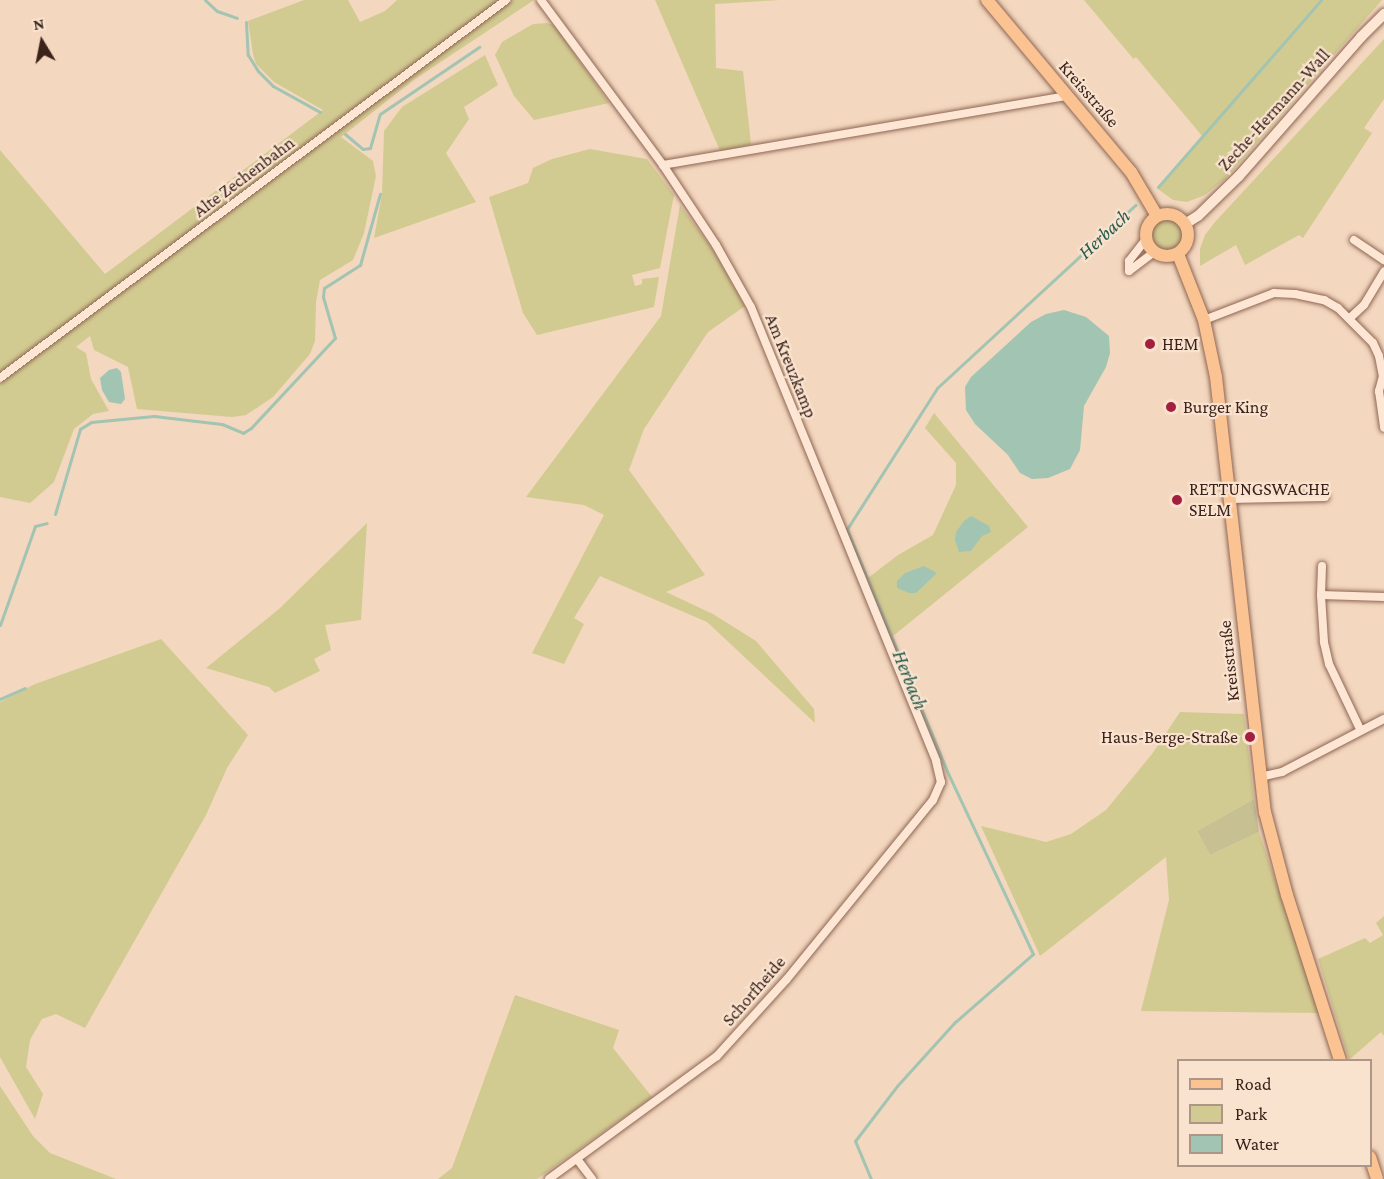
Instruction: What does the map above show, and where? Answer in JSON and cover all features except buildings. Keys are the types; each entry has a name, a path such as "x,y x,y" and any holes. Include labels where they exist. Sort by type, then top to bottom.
{"main road":[{"name":"Kreisstraße","path":"987,0 1131,172 1156,216"},
{"path":"1172,214 1185,224 1188,240 1178,254 1162,256 1154,252 1146,239 1147,226 1156,216 1172,214"},
{"name":"Kreisstraße","path":"1178,254 1204,320 1216,377 1260,777 1278,862 1340,1059"},
{"path":"1372,1161 1377,1179"}],"street":[{"name":"Alte Zechenbahn","path":"0,378 506,0"},
{"name":"Am Kreuzkamp","path":"541,0 663,165 716,245 752,307 936,761 941,782"},
{"name":"Zeche-Hermann-Wall","path":"1185,224 1198,216 1239,176 1361,37 1384,15"},
{"path":"663,165 1066,96"},
{"path":"1146,239 1129,261 1129,272 1154,252"},
{"path":"1354,240 1384,260"},
{"path":"1350,318 1364,305 1384,273"},
{"path":"1204,320 1274,293 1295,294 1324,300 1350,318 1372,343 1379,356 1383,376 1379,391 1384,428"},
{"path":"1230,499 1325,497"},
{"path":"1322,566 1324,642 1329,664 1360,729"},
{"path":"1322,596 1384,597"},
{"path":"1260,777 1282,772 1360,729 1384,719"},
{"name":"Schorfheide","path":"549,1179 717,1056 786,980 926,809 940,789 941,782"},
{"path":"577,1159 592,1179"}],"green space":[{"path":"304,0 348,0 360,22 385,11 397,0 534,0 415,79 341,137 373,161 376,176 364,233 353,260 320,280 316,302 315,341 310,354 273,397 246,415 232,417 137,409 128,367 94,350 90,336 76,347 86,353 91,379 109,411 93,414 74,429 54,482 30,503 0,497 0,150 105,274 323,110 274,82 256,64 253,54 248,21"},
{"path":"655,0 780,0 715,4 716,68 743,71 751,144 721,153"},
{"path":"1084,0 1382,0 1225,179 1205,195 1187,202 1173,200 1158,189 1203,137 1136,57 1134,59 1131,56"},
{"path":"533,24 554,25 609,103 534,120 514,96 495,55 502,42"},
{"path":"1384,39 1384,99 1364,128 1372,133 1303,238 1299,235 1245,265 1236,245 1200,266 1200,249 1205,235 1215,222"},
{"path":"485,55 498,85 464,107 469,119 446,153 476,202 374,238 382,194 384,131 402,107"},
{"path":"590,149 647,159 674,195 660,268 632,275 635,286 642,284 642,279 659,277 654,307 537,335 523,313 489,197 528,183 533,168 552,159"},
{"path":"680,205 711,247 745,306 708,332 644,429 629,470 705,575 666,592 713,614 756,641 814,709 815,723 707,622 600,576 574,618 584,624 564,664 532,653 604,515 584,505 526,497 661,316"},
{"path":"1168,218 1180,222 1184,234 1180,246 1168,250 1156,246 1152,234 1156,222"},
{"path":"934,413 1028,527 893,636 868,578 898,555 933,535 956,485 956,463 925,428"},
{"path":"367,523 361,620 325,625 331,650 314,659 320,671 275,693 269,687 206,668 279,609"},
{"path":"161,639 248,735 227,768 206,815 85,1028 56,1014 42,1019 30,1040 26,1067 43,1094 35,1119 0,1057 0,702 35,684"},
{"path":"1180,712 1244,714 1254,799 1197,831 1210,855 1259,832 1320,1013 1141,1011 1169,900 1166,857 1040,956 981,826 1046,842 1071,834 1106,810 1152,754"},
{"path":"1384,916 1384,1036 1381,1032 1349,1059 1318,959 1365,938 1370,943 1383,935 1376,923"},
{"path":"515,995 619,1030 613,1048 652,1097 537,1179 438,1179 452,1168"},
{"path":"0,1086 33,1136 50,1153 116,1179 0,1179"}],"shaded area":[{"path":"1254,799 1259,832 1210,855 1197,831"}],"water":[{"path":"1064,310 1086,317 1109,336 1110,353 1106,367 1084,406 1080,450 1070,469 1048,478 1032,479 1020,473 1008,455 975,424 966,410 965,387 971,377 1031,322 1046,314"},
{"path":"117,368 121,372 125,399 121,404 109,402 102,390 100,378 109,370"},
{"path":"971,516 989,526 991,532 982,536 971,551 959,552 955,540 956,532"},
{"path":"924,566 937,573 916,593 897,588 897,581 905,573"}],"waterway":[{"path":"205,0 217,11 237,18"},
{"name":"Herbach","path":"1158,187 1321,0"},
{"path":"246,22 248,55 258,71 273,86 320,112"},
{"path":"345,134 363,149 370,148 380,114 479,47"},
{"path":"55,514 80,429 91,422 154,416 222,424 243,433 251,428 335,338 323,297 324,288 360,265 380,194"},
{"name":"Herbach","path":"871,1179 855,1141 897,1086 954,1023 1033,954 947,771 847,529 937,388 1135,205"},
{"path":"0,625 35,526 47,523"},
{"path":"0,699 25,688"}],"place":[{"name":"HEM","path":"1150,344"},
{"name":"Burger King","path":"1171,407"},
{"name":"RETTUNGSWACHE SELM","path":"1177,500"},
{"name":"Haus-Berge-Straße","path":"1250,737"}]}
